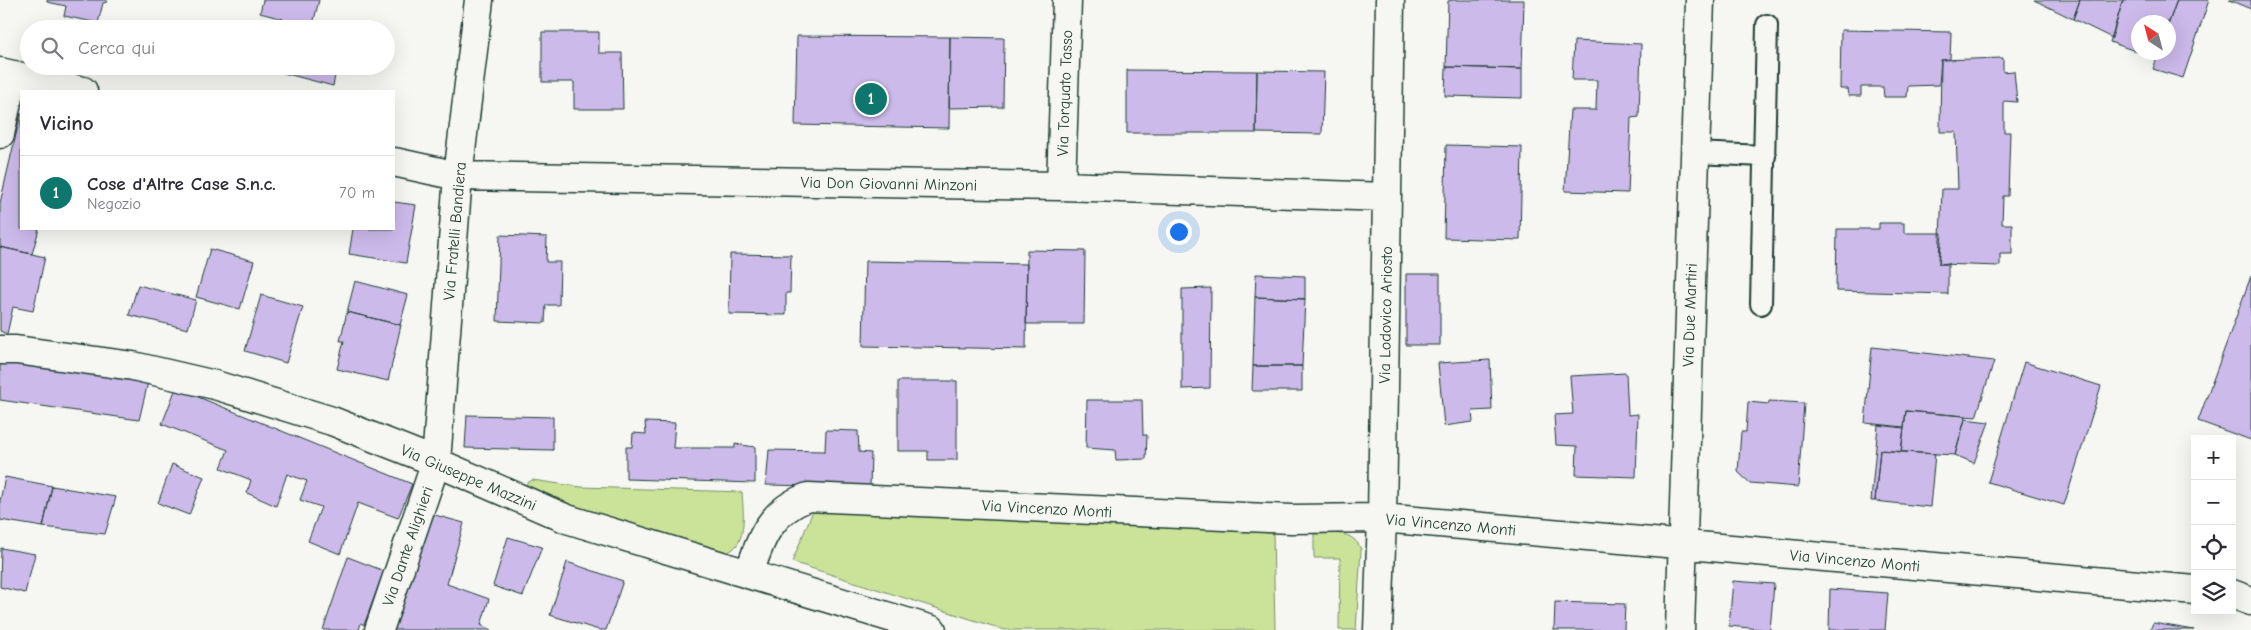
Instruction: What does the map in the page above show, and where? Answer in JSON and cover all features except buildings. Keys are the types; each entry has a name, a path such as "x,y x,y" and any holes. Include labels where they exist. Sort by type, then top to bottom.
{"street":[{"name":"Via Fratelli Bandiera","path":"436,462 458,176 478,0"},
{"name":"Via Torquato Tasso","path":"1061,186 1067,0"},
{"name":"Via Lodovico Ariosto","path":"1378,630 1382,518 1390,0"},
{"name":"Via Due Martiri","path":"1680,630 1700,0"},
{"path":"0,134 7,74 79,90"},
{"name":"Via Don Giovanni Minzoni","path":"395,162 458,176 1061,186 1386,197"},
{"name":"Via Giuseppe Mazzini","path":"0,350 16,350 133,366 215,385 332,421 436,462 567,520 932,630"},
{"name":"Via Dante Alighieri","path":"379,630 436,462"},
{"name":"Via Vincenzo Monti","path":"748,574 759,542 770,524 783,510 794,502 808,497 1291,519 1382,518 2191,590"},
{"path":"2236,595 2251,601"}],"lane":[{"path":"1762,304 1768,25"},
{"path":"1694,153 1765,156"}],"green space":[{"path":"532,480 581,487 742,492 743,526 739,542 728,552 552,499 528,488 526,484"},
{"path":"815,506 1273,533 1275,630 1005,630 792,562"},
{"path":"1335,533 1347,535 1353,538 1361,549 1356,630 1339,630 1340,558 1314,558 1314,534"}],"place":[{"name":"Cose d'Altre Case S.n.c.","path":"871,99"}]}
